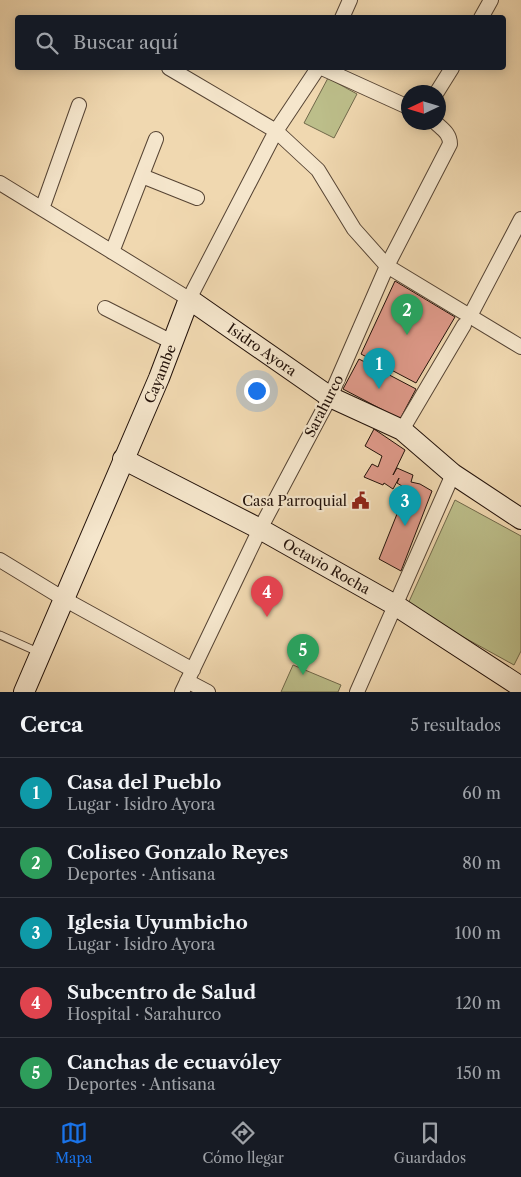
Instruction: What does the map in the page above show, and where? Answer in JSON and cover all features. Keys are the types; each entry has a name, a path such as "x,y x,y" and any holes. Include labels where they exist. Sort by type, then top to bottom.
{"street":[{"path":"343,15 350,0"},
{"path":"483,15 491,0"},
{"path":"172,70 276,131 318,170 354,229 387,266 467,321 521,347"},
{"name":"Cayambe","path":"24,692 189,299 276,131 317,70"},
{"path":"326,70 401,104"},
{"path":"441,85 451,70"},
{"path":"42,209 79,105"},
{"name":"Sarahurco","path":"187,681 260,528 330,397 387,266 450,144 450,139 444,130"},
{"path":"112,252 156,139"},
{"path":"142,176 196,198"},
{"name":"Isidro Ayora","path":"0,183 189,299 330,397 402,430 454,474 521,519"},
{"path":"402,430 467,321 521,219"},
{"path":"105,308 172,342"},
{"name":"Octavio Rocha","path":"123,459 260,528 395,604 521,688"},
{"path":"357,692 454,474"},
{"path":"0,560 64,599 187,681 208,692"}],"lane":[{"path":"0,635 41,653"}],"green space":[{"path":"328,78 357,94 334,138 304,123"},
{"path":"455,500 521,536 521,651 514,665 407,606"},
{"path":"293,665 341,685 338,692 281,692"}],"building":[{"path":"395,281 455,317 416,383 361,354"},
{"path":"359,359 416,389 400,419 343,389"},
{"path":"374,429 405,450 393,475 397,468 413,475 411,482 420,484 432,491 401,571 379,559 405,494 399,491 402,486 397,483 399,478 393,489 384,483 383,485 364,477 372,464 378,467 382,456 365,446"}],"place":[{"name":"Coliseo Gonzalo Reyes","path":"407,335"},
{"name":"Casa del Pueblo","path":"379,389"},
{"name":"Casa Parroquial","path":"361,501"},
{"name":"Iglesia Uyumbicho","path":"405,526"},
{"name":"Subcentro de Salud","path":"267,617"},
{"name":"Canchas de ecuavóley","path":"303,675"}]}
